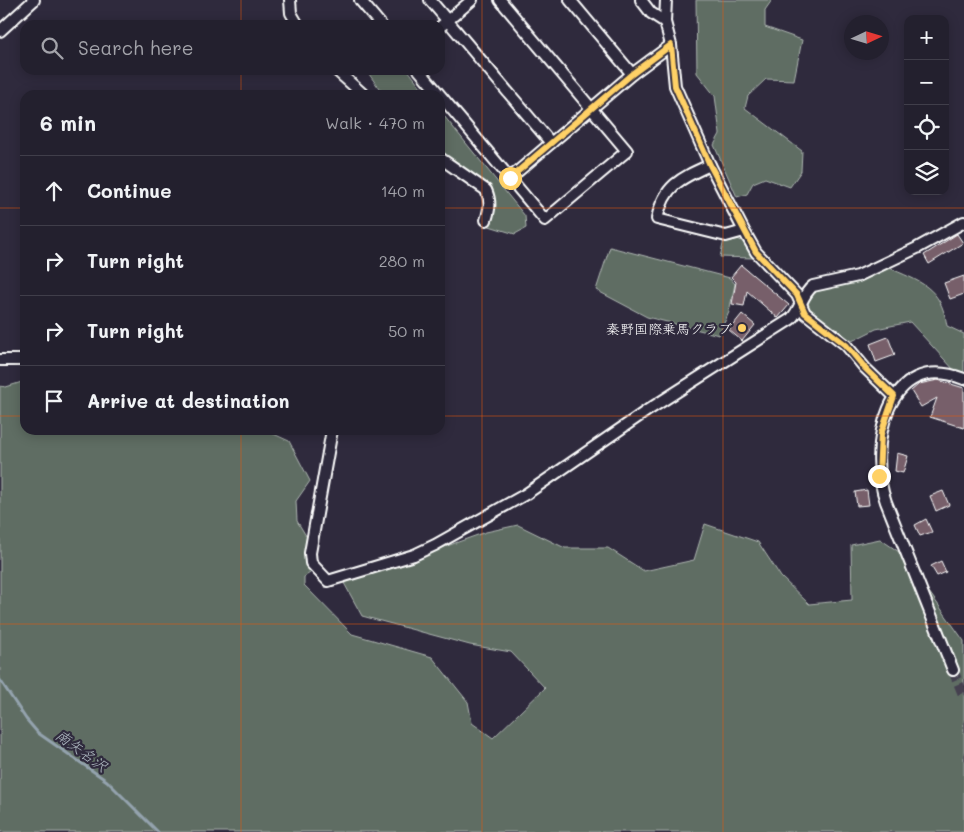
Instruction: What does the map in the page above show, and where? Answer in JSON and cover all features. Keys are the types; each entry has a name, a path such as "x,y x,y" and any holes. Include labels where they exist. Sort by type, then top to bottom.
{"street":[{"path":"0,31 34,0"},
{"path":"290,0 291,13 295,20"},
{"path":"360,0 377,20"},
{"path":"430,0 442,20"},
{"path":"445,23 472,0"},
{"path":"445,101 545,220 627,151 500,0"},
{"path":"570,0 632,74"},
{"path":"641,0 665,22"},
{"path":"666,0 665,22 671,45 675,86 710,165 756,252 797,295 805,313 846,345 865,368 894,396"},
{"path":"445,25 551,143"},
{"path":"510,178 632,74 671,45"},
{"path":"342,75 358,90"},
{"path":"423,75 436,90"},
{"path":"445,161 486,190 490,197 490,209 486,220"},
{"path":"710,165 680,179 660,203 657,218 726,236 744,231"},
{"path":"331,435 310,553 310,563 328,581 414,555 526,494 648,410 781,326 797,313 807,290 813,286 858,276 917,248 964,222"},
{"path":"0,360 20,360"},
{"path":"953,670 881,489 879,465 881,434 894,396 904,384 920,376 947,375 964,379"}],"green space":[{"path":"696,0 772,0 765,10 765,27 802,40 794,80 766,79 748,96 745,108 802,151 801,171 790,187 765,178 753,183 747,194 737,197 714,145 720,134 715,96 697,73"},
{"path":"370,75 412,75 423,90 380,90"},
{"path":"445,117 525,216 526,228 515,234 486,225 491,212 488,189 445,157"},
{"path":"738,239 743,242 753,258 720,257 724,240"},
{"path":"610,247 730,278 735,284 729,312 719,335 647,317 596,290"},
{"path":"887,267 927,287 940,302 947,326 964,334 964,374 955,371 910,322 876,329 850,342 807,306 808,296 818,289 850,283"},
{"path":"20,383 20,435 276,435 289,441 310,481 296,501 297,521 311,544 316,569 304,577 304,585 352,634 432,657 468,702 472,723 493,738 545,688 511,652 470,645 362,616 344,583 486,532 518,525 565,548 608,548 644,571 694,560 705,524 758,542 781,577 809,604 852,600 851,545 880,539 902,554 964,641 964,832 0,832 0,386 6,387"}],"building":[{"path":"957,234 963,243 929,264 924,255"},
{"path":"741,265 789,305 778,318 747,291 744,306 732,304 736,282 731,277"},
{"path":"964,276 964,294 950,299 944,283"},
{"name":"秦野国際乗馬クラブ","path":"742,314 755,325 742,341 729,330"},
{"path":"888,337 895,355 876,362 870,344"},
{"path":"938,380 964,388 964,428 930,417 937,398 921,407 911,391 919,384"},
{"path":"897,453 908,456 903,473 895,471"},
{"path":"867,490 869,505 857,506 855,492"},
{"path":"943,491 949,505 936,511 930,496"},
{"path":"926,519 932,532 920,536 915,525"},
{"path":"941,561 946,572 937,576 931,566"}],"waterway":[{"name":"南矢名沢","path":"0,680 26,719 38,733 107,781 158,832"}],"tunnel":[{"path":"953,670 964,697"}],"place":[{"name":"秦野国際乗馬クラブ","path":"742,328"}],"route":[{"path":"510,178 632,74 671,45 675,86 710,165 756,252 797,295 805,313 846,345 865,368 894,396 884,420 881,434 879,476"}]}
